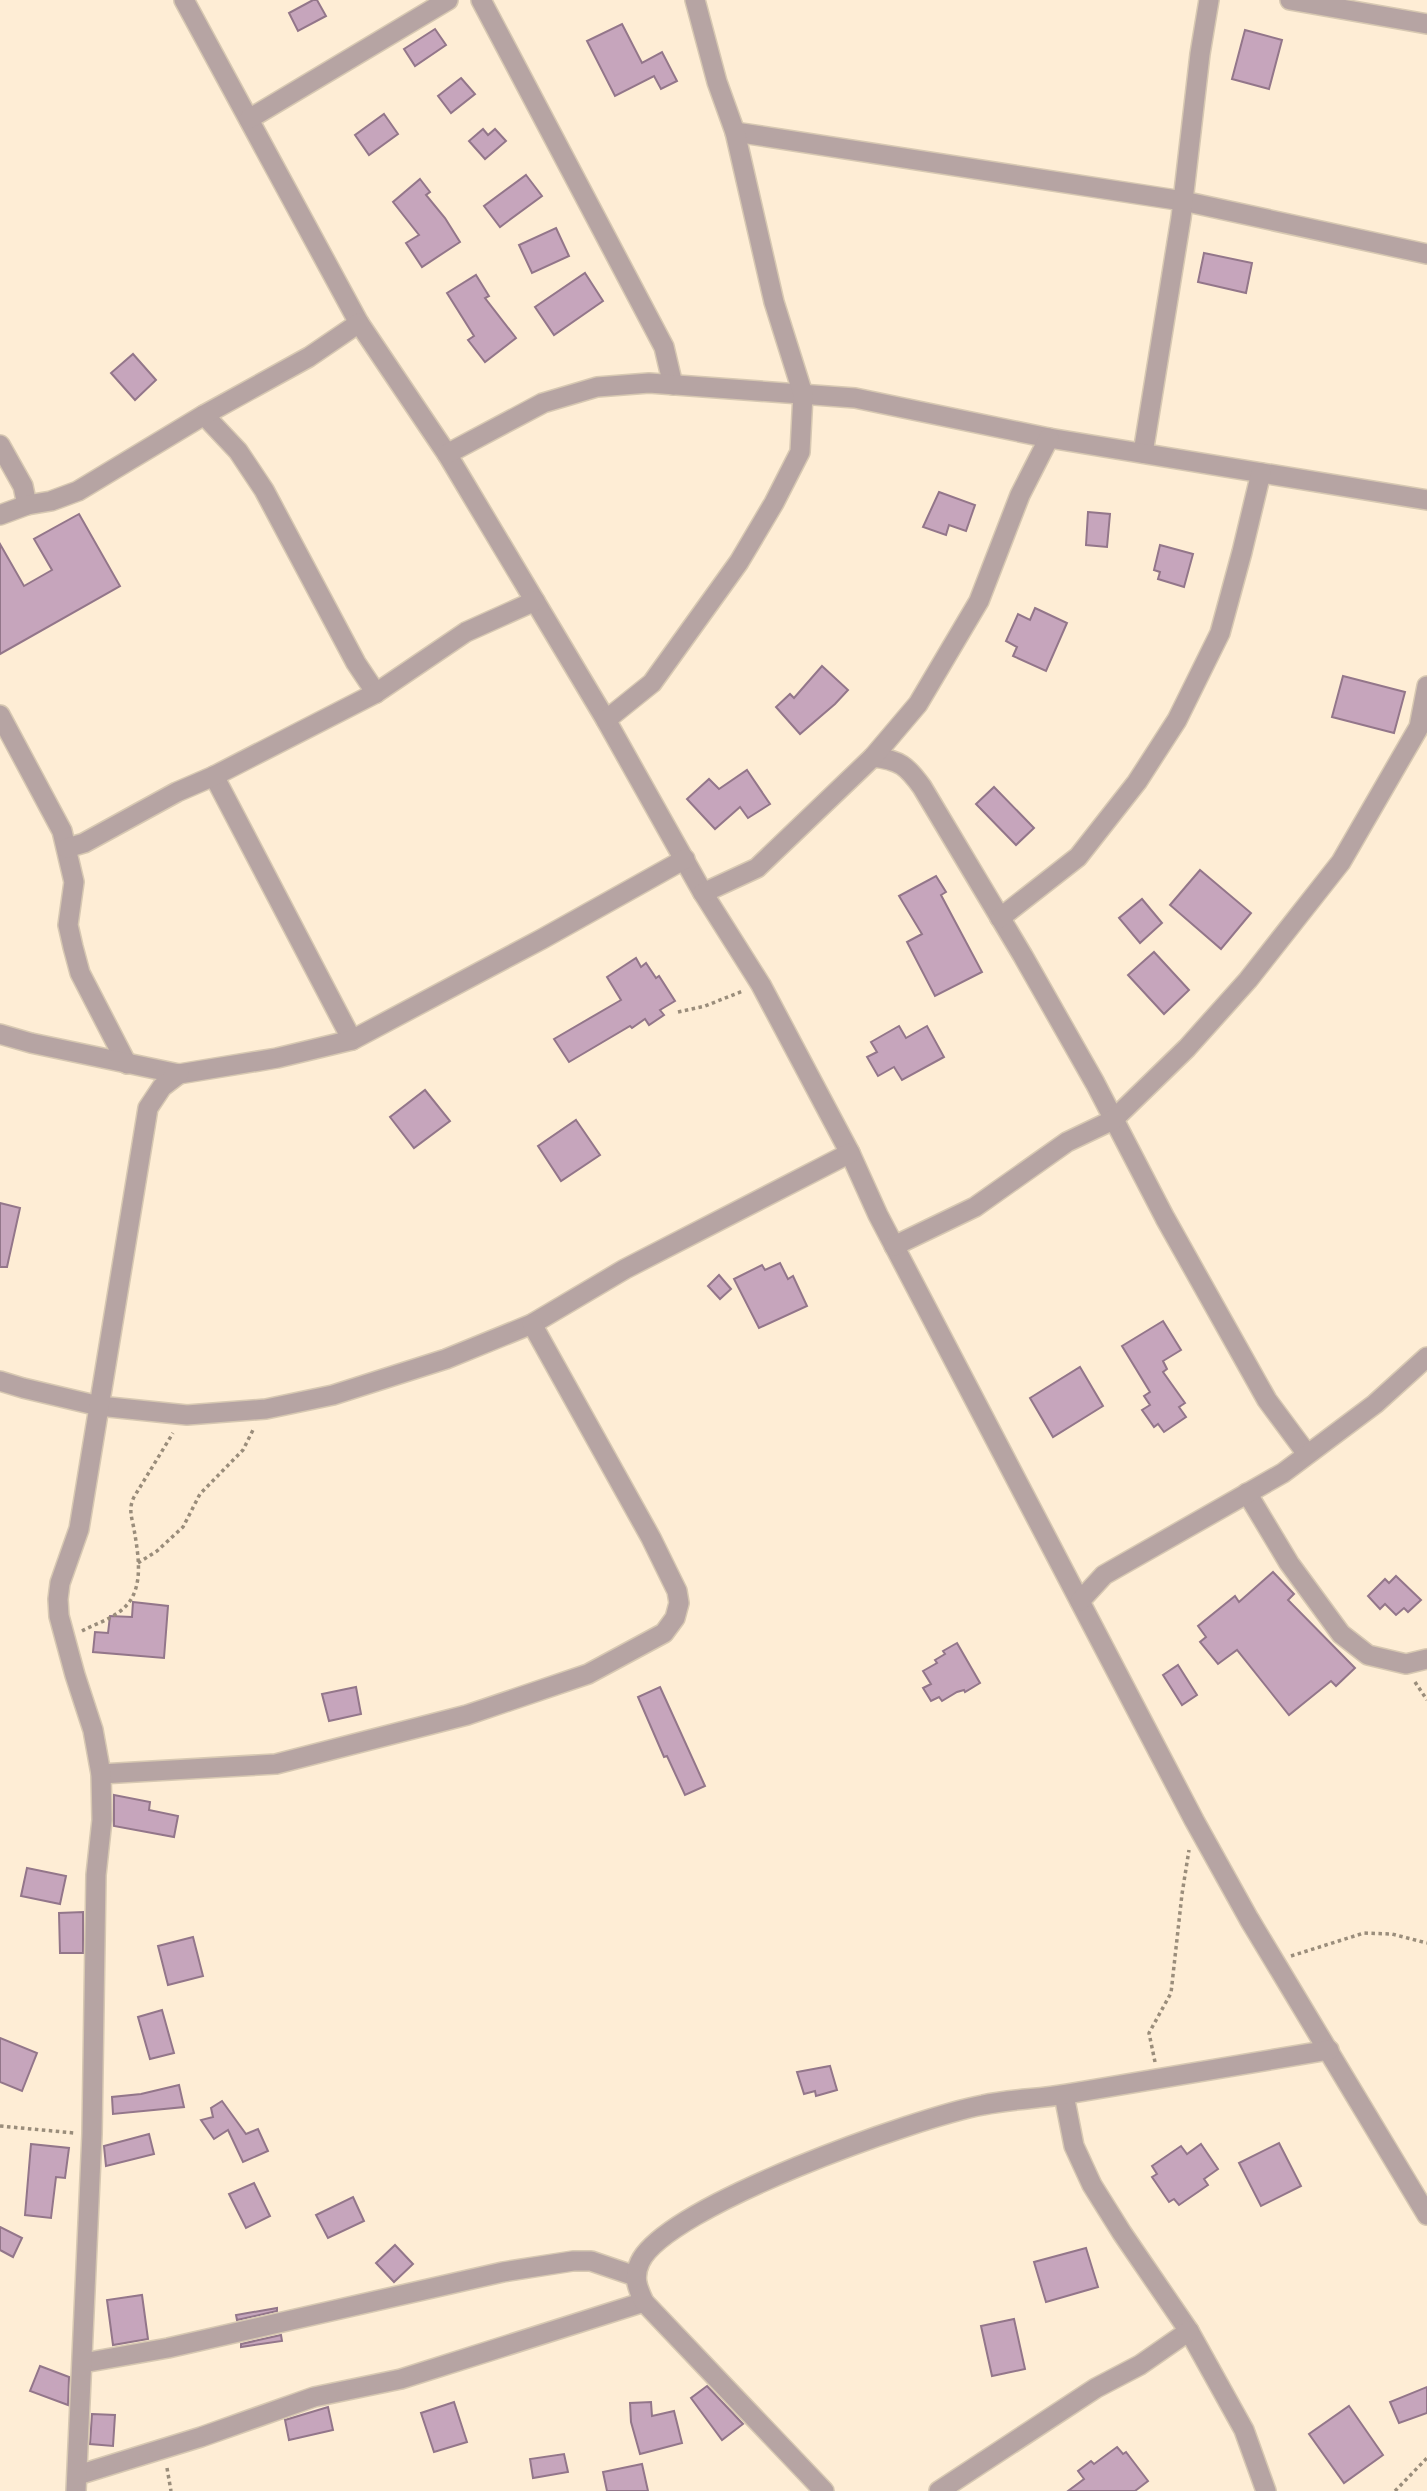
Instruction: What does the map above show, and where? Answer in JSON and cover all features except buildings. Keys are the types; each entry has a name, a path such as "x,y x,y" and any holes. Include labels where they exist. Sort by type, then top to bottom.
{"street":[{"path":"184,0 359,323 447,454 606,720 703,893 761,985 1194,1820 1249,1919 1427,2215"},
{"path":"249,119 449,0"},
{"path":"481,0 664,347 673,385"},
{"path":"606,720 652,683 739,562 800,452 803,394 774,302 735,132 717,82 695,0"},
{"path":"1143,453 1183,201 1209,0"},
{"path":"1290,0 1427,24"},
{"path":"735,132 1183,201 1427,254"},
{"path":"0,515 78,491 204,415 309,358 359,323"},
{"path":"447,454 543,403 597,387 649,383 855,398 1049,438 1427,500"},
{"path":"204,415 238,451 264,490 356,663 376,693"},
{"path":"703,893 757,868 873,757 918,704 979,601 1020,495 1049,438"},
{"path":"0,445 23,486 27,505"},
{"path":"1000,918 1078,857 1137,782 1177,720 1220,633 1261,472"},
{"path":"67,848 84,843 177,792 214,776 376,693 466,632 535,601"},
{"path":"894,1246 975,1207 1067,1142 1113,1120 1187,1048 1248,980 1341,862 1423,728 1427,686"},
{"path":"0,715 51,809 67,848 74,882 68,925 80,973 127,1064"},
{"path":"873,757 895,761 909,768 1095,1083 1267,1400 1307,1454"},
{"path":"214,776 352,1040"},
{"path":"0,1034 31,1044 179,1074 277,1058 352,1040 685,859"},
{"path":"179,1074 162,1087 148,1108 79,1529 60,1583 58,1599 65,1639 93,1730 101,1774 102,1820 96,1875 92,2134 77,2483 314,2398 401,2379 644,2302"},
{"path":"0,1381 99,1406 187,1415 266,1409 333,1395 433,1363 532,1324 625,1269 850,1153"},
{"path":"101,1774 276,1764 467,1715 588,1674 664,1633 675,1618 679,1603 677,1591 651,1538 532,1324"},
{"path":"1080,1601 1104,1575 1283,1472 1375,1404 1427,1357"},
{"path":"1247,1493 1289,1563 1340,1634 1367,1655 1406,1664 1427,1659"},
{"path":"824,2491 644,2302 636,2286 635,2276 641,2260 656,2241 689,2219 790,2169 906,2126 982,2105 1063,2095 1329,2050"},
{"path":"1063,2095 1074,2147 1092,2185 1189,2331 1244,2430 1266,2491"},
{"path":"83,2363 168,2348 503,2272 573,2261 591,2261 635,2276"},
{"path":"939,2491 1096,2388 1140,2365 1189,2331"}],"path":[{"path":"678,1012 705,1006 761,985"},
{"path":"138,1563 157,1551 183,1527 196,1500 243,1450 266,1409"},
{"path":"65,1639 117,1614 128,1605 135,1594 139,1583 130,1509 132,1502 176,1428 187,1415"},
{"path":"1157,2078 1149,2033 1171,1993 1182,1894 1194,1820"},
{"path":"1276,1963 1300,1952 1364,1933 1392,1934 1427,1943"},
{"path":"0,2126 92,2134"},
{"path":"1395,2491 1427,2458"}]}
